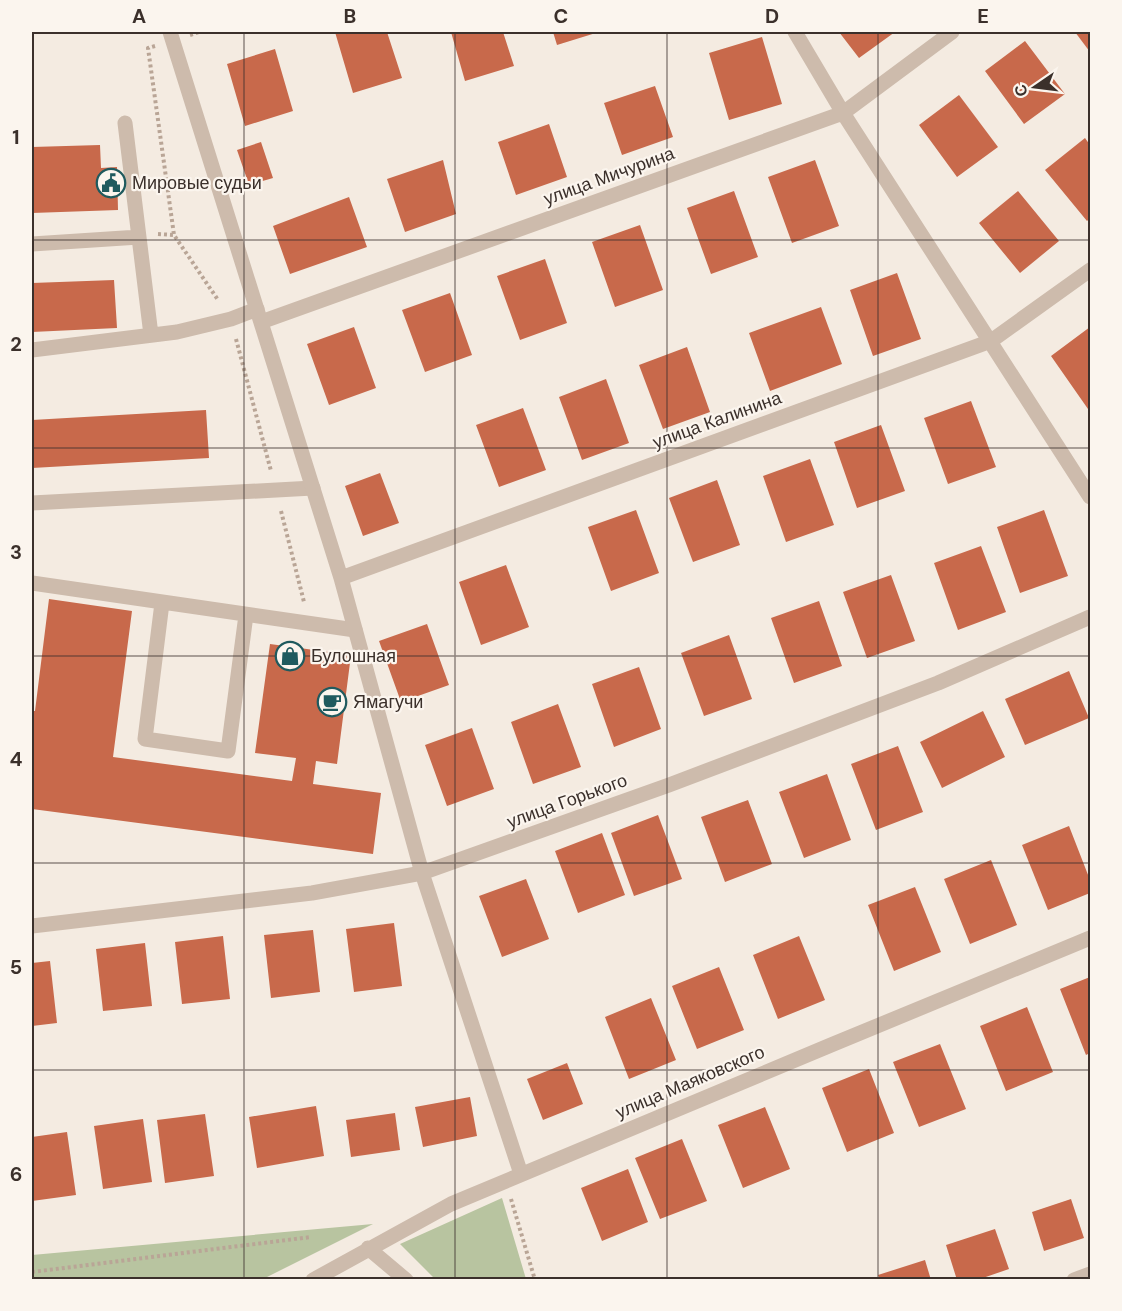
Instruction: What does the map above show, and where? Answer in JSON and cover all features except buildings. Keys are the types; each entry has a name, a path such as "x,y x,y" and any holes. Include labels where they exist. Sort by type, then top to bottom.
{"street":[{"path":"170,32 341,578 422,873 521,1174"},
{"path":"795,32 843,113 1090,497"},
{"name":"улица Мичурина","path":"32,350 177,332 259,315 843,113 952,32"},
{"path":"125,123 151,335"},
{"path":"32,244 140,237"},
{"name":"улица Калинина","path":"341,578 991,341 1090,270"},
{"path":"32,503 313,488"},
{"path":"32,583 355,630"},
{"path":"162,603 145,739 228,751 246,615"},
{"name":"улица Горького","path":"32,926 312,893 422,873 669,785 938,683 1090,617"},
{"name":"улица Маяковского","path":"313,1280 451,1204 1090,938"},
{"path":"368,1248 406,1280"},
{"path":"1074,1280 1090,1274"}],"path":[{"path":"506,1181 535,1280"},
{"path":"32,1272 311,1237"}],"green space":[{"path":"502,1198 526,1279 435,1279 400,1244"},
{"path":"373,1224 263,1279 32,1279 32,1255"}],"place":[{"name":"Мировые судьи","path":"111,183"},
{"name":"Булошная","path":"290,656"},
{"name":"Ямагучи","path":"332,702"}]}
